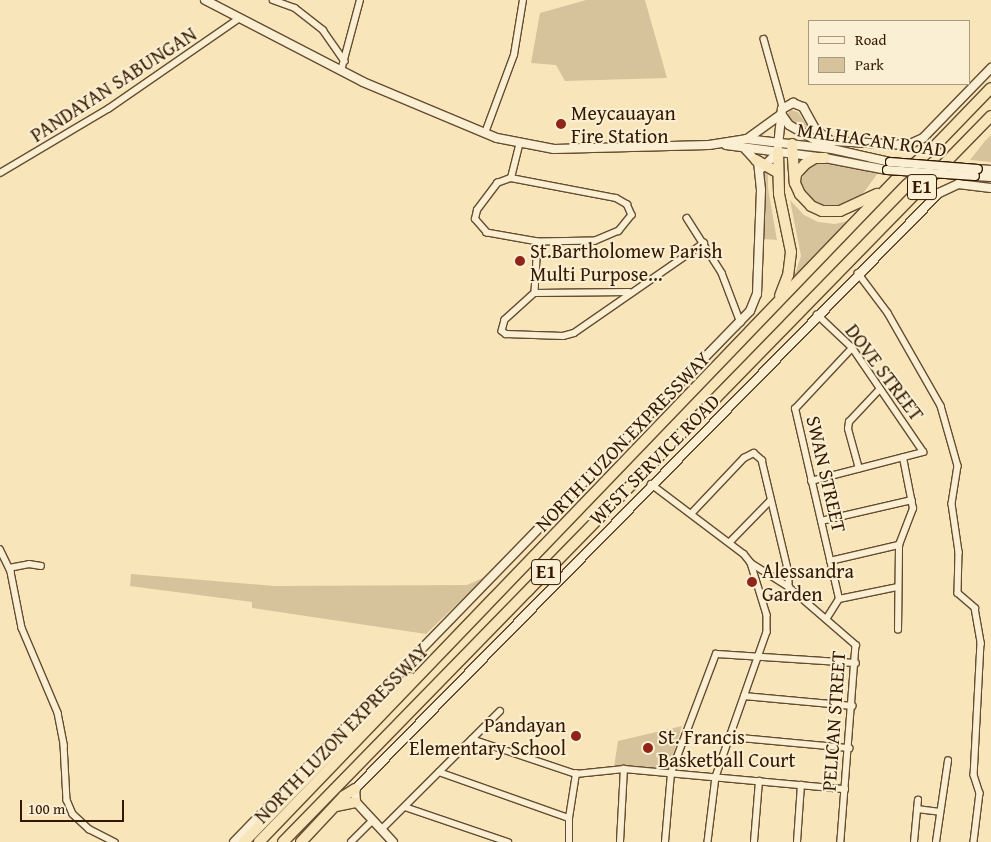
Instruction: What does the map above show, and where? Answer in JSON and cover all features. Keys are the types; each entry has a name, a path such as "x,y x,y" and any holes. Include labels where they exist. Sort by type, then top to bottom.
{"highway":[{"name":"NORTH LUZON EXPRESSWAY","path":"259,842 897,178 933,148 991,88"},
{"name":"NORTH LUZON EXPRESSWAY","path":"283,842 991,116"},
{"path":"967,140 991,126"},
{"path":"774,307 785,286 790,263 777,172 778,147"},
{"path":"792,149 795,183 808,204 818,210 836,212 868,200 897,178"},
{"path":"795,183 796,174 804,164 815,158 825,158"},
{"path":"761,162 777,172"},
{"path":"244,842 389,694 432,663"},
{"path":"301,842 335,806 356,789"},
{"path":"335,806 356,802"}],"main road":[{"path":"205,0 341,71 485,133 520,143 554,149 722,145 745,148 778,147"},
{"path":"722,145 746,139 776,121 782,110 790,103 801,105 816,130 831,140 908,145 923,138 991,68"},
{"path":"234,842 741,323 753,306 757,294 761,162 778,147 782,110"},
{"path":"782,110 789,125 832,149"},
{"path":"746,139 778,147"},
{"name":"MALHACAN ROAD","path":"778,147 825,158 888,166 977,173 991,177"},
{"path":"745,148 761,162"},
{"name":"MALHACAN ROAD","path":"792,149 832,149 888,166"},
{"name":"MALHACAN ROAD","path":"977,173 991,170"},
{"name":"WEST SERVICE ROAD","path":"356,789 651,484 858,273 945,188 961,184 991,188"},
{"path":"356,789 356,802 393,842"}],"street":[{"path":"273,0 295,8 323,30 345,61"},
{"path":"295,8 299,0"},
{"path":"341,71 360,0"},
{"path":"485,133 514,55 523,0"},
{"name":"PANDAYAN SABUNGAN","path":"0,173 108,110 240,18"},
{"path":"764,39 782,110"},
{"path":"512,178 520,143"},
{"path":"512,178 616,198 632,209 630,219 619,231 595,241 538,242 487,233 476,219 477,210 497,183 512,178"},
{"path":"687,218 722,272 741,323"},
{"path":"535,294 538,242"},
{"path":"629,292 535,294 505,320 503,333 563,336 574,333 629,292 704,243"},
{"path":"858,273 892,321 941,406 958,466 952,504 959,552 958,593 975,608 981,642 974,775 980,792 974,842"},
{"name":"DOVE STREET","path":"818,315 852,348 923,452 903,458"},
{"name":"SWAN STREET","path":"839,600 795,406 852,348"},
{"path":"858,469 848,429 849,422 880,389"},
{"path":"691,514 744,458 754,453 762,460 770,501 787,565 789,587"},
{"path":"811,481 903,458 913,509 899,545 898,630"},
{"name":"PELICAN STREET","path":"651,484 730,542 751,562 789,587 854,641 856,663 841,842"},
{"path":"821,521 912,500"},
{"path":"730,542 770,501"},
{"path":"830,561 899,545"},
{"path":"0,549 9,568 22,628 58,713 64,745 67,800 73,814 89,829 115,842"},
{"path":"708,842 716,777 760,655 768,625 751,562"},
{"path":"9,568 30,564 41,566"},
{"path":"827,618 839,600 898,587"},
{"path":"665,842 671,772 713,656 719,652 856,663"},
{"path":"744,696 853,706"},
{"path":"381,830 500,711"},
{"path":"730,737 849,748"},
{"path":"472,739 576,774 624,769 845,789"},
{"path":"936,842 948,761"},
{"path":"620,842 624,769"},
{"path":"439,772 569,818"},
{"path":"570,842 569,818 576,774"},
{"path":"754,842 759,781"},
{"path":"796,842 801,785"},
{"path":"914,842 918,800"},
{"path":"405,807 508,842"},
{"path":"917,810 940,812"},
{"path":"351,842 372,820"}],"green space":[{"path":"586,0 645,0 667,78 565,81 556,65 531,63 540,13"},
{"path":"791,110 798,112 816,139 789,122 786,115"},
{"path":"991,135 991,162 970,160 985,141"},
{"path":"818,162 878,173 864,192 846,207 823,209 805,196 800,182 809,166"},
{"path":"768,170 768,188 777,240 762,239 763,174"},
{"path":"790,200 804,215 818,222 835,224 848,221 794,277 801,256"},
{"path":"131,574 275,586 467,585 485,577 426,634 252,608 252,602 130,586"},
{"path":"682,726 668,771 614,767 618,741"}],"place":[{"name":"Meycauayan Fire Station","path":"561,124"},
{"name":"St.Bartholomew Parish Multi Purpose...","path":"520,261"},
{"name":"Alessandra Garden","path":"752,582"},
{"name":"Pandayan Elementary School","path":"576,736"},
{"name":"St. Francis Basketball Court","path":"648,748"}]}
